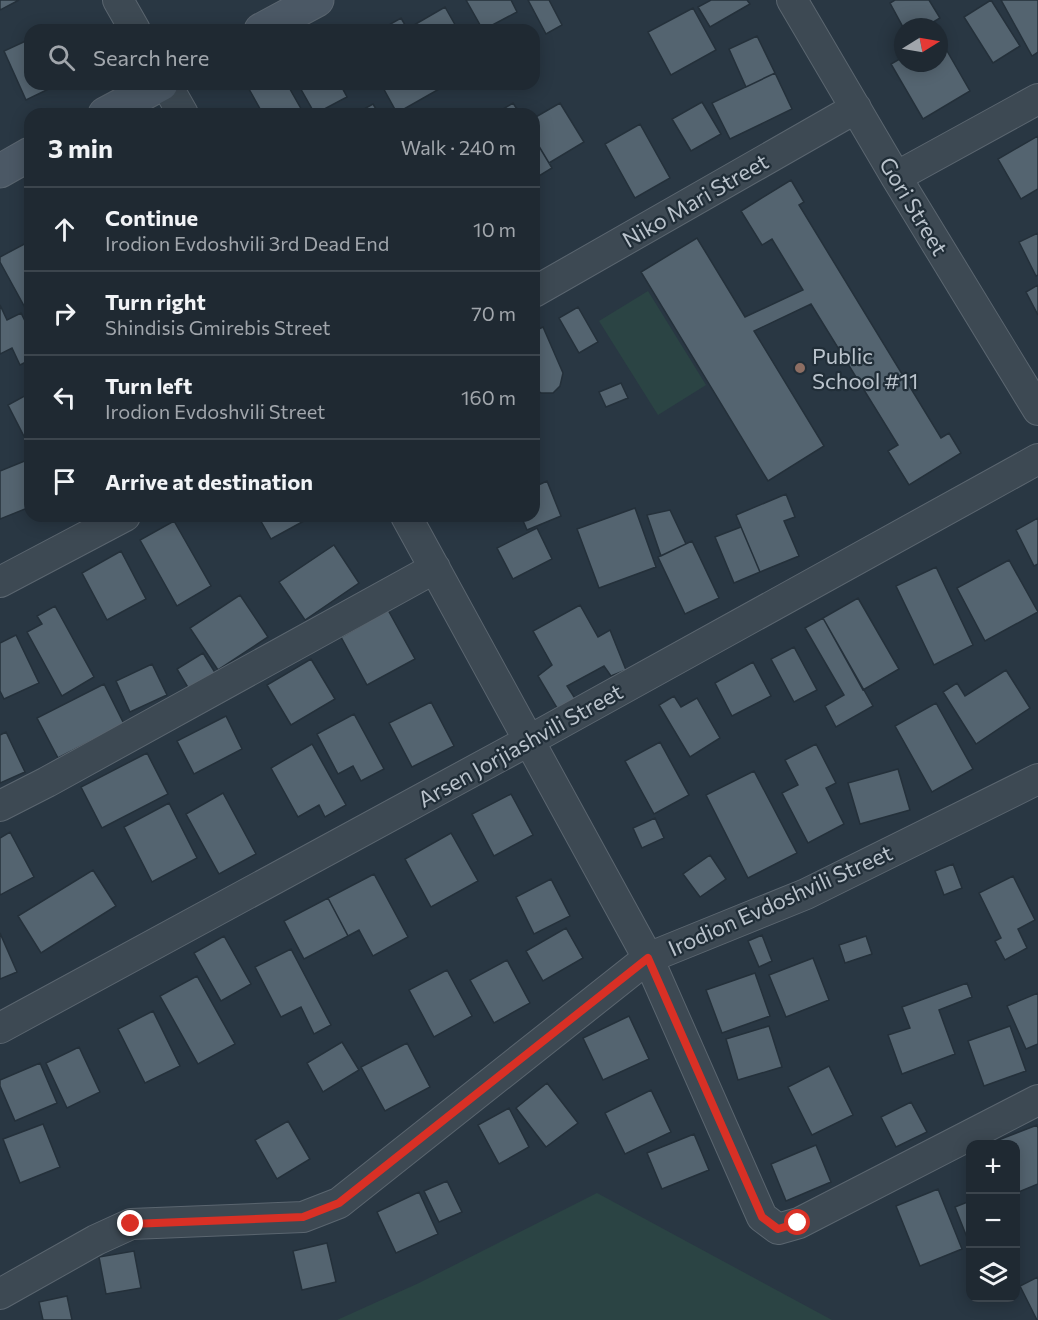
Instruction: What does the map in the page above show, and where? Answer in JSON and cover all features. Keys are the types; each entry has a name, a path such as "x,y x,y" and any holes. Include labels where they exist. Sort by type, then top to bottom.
{"street":[{"path":"118,0 132,24"},
{"path":"272,24 316,0"},
{"name":"Gori Street","path":"792,0 896,177 1038,410"},
{"path":"116,108 150,90"},
{"path":"169,90 180,108"},
{"path":"896,177 1038,99"},
{"name":"Niko Mari Street","path":"540,289 856,108"},
{"path":"0,171 24,157"},
{"name":"Arsen Jorjiashvili Street","path":"0,1028 530,740 1038,459"},
{"path":"0,582 114,522"},
{"path":"409,522 648,958 762,1217 778,1229 798,1223 1038,1100"},
{"path":"0,806 435,568"},
{"name":"Irodion Evdoshvili Street","path":"0,1294 96,1240 131,1224 303,1217 339,1203 648,958 806,894 1038,779"}],"green space":[{"path":"648,291 706,385 658,415 599,321"},
{"path":"597,1193 832,1320 337,1320 419,1283"}],"building":[{"path":"0,0 19,0 0,10"},
{"path":"466,0 511,0 517,12 494,24 480,24"},
{"path":"528,0 549,0 562,25 546,34"},
{"path":"711,0 747,0 750,4 710,27 698,7"},
{"path":"895,0 929,0 940,18 898,18 890,3"},
{"path":"991,0 1020,46 993,63 964,17"},
{"path":"1001,0 1038,0 1038,52 1032,56"},
{"path":"445,7 455,24 416,24"},
{"path":"693,8 716,50 671,75 648,32"},
{"path":"401,18 404,24 390,24"},
{"path":"757,36 775,73 746,87 729,49"},
{"path":"24,42 24,90 47,90 26,100 4,51"},
{"path":"948,53 970,91 923,119 896,72 948,72"},
{"path":"775,73 792,109 730,139 712,103"},
{"path":"250,90 290,90 301,108 260,108"},
{"path":"301,90 343,90 347,97 326,108 312,108"},
{"path":"384,90 437,90 406,108 394,108"},
{"path":"702,102 721,134 691,151 672,119"},
{"path":"513,103 516,108 505,108"},
{"path":"560,103 584,142 549,163 540,148 540,115"},
{"path":"640,124 670,178 635,198 605,144"},
{"path":"1038,136 1038,189 1021,199 998,159"},
{"path":"540,148 552,168 540,175"},
{"path":"791,180 804,202 799,205 941,438 949,433 961,453 909,485 888,451 898,445 811,304 754,331 824,446 768,481 641,272 697,238 745,317 803,290 772,239 762,245 741,211"},
{"path":"1038,233 1038,275 1036,276 1019,242"},
{"path":"24,244 24,306 0,262 0,257"},
{"path":"1038,285 1038,315 1026,292"},
{"path":"0,305 7,320 21,313 24,319 24,363 20,365 12,348 0,354"},
{"path":"578,307 598,342 579,353 559,318"},
{"path":"543,327 563,373 560,386 553,393 540,392 540,328"},
{"path":"621,383 628,398 606,407 599,392"},
{"path":"24,396 24,436 8,405"},
{"path":"24,461 24,509 0,519 0,471"},
{"path":"547,481 561,516 527,530 524,522 540,522 540,484"},
{"path":"786,494 795,517 784,521 799,556 760,572 736,515"},
{"path":"635,508 656,567 599,588 577,529"},
{"path":"670,510 686,544 661,556 647,515"},
{"path":"1038,518 1038,564 1034,566 1016,530"},
{"path":"175,522 211,586 177,606 140,540"},
{"path":"261,522 302,522 271,539"},
{"path":"741,527 760,572 734,583 715,537"},
{"path":"537,528 552,559 513,579 497,548"},
{"path":"692,541 719,598 685,614 658,557"},
{"path":"334,545 359,583 305,620 279,582"},
{"path":"121,551 146,599 107,620 82,573"},
{"path":"1009,560 1038,612 985,641 957,588"},
{"path":"936,567 973,645 934,665 896,586"},
{"path":"240,595 268,637 218,670 190,628"},
{"path":"858,598 899,669 863,690 823,618"},
{"path":"580,605 598,637 610,630 626,670 611,676 604,666 567,686 576,700 557,708 538,676 552,665 533,631"},
{"path":"55,606 94,677 62,696 27,632 42,624 37,616"},
{"path":"388,610 415,659 367,685 341,637"},
{"path":"823,618 873,706 836,727 825,706 844,695 805,628"},
{"path":"16,635 39,683 4,699 0,691 0,643"},
{"path":"794,647 817,690 794,702 771,659"},
{"path":"203,653 219,679 193,696 177,669"},
{"path":"311,659 335,699 291,725 267,685"},
{"path":"753,662 771,696 732,716 715,683"},
{"path":"152,664 167,695 130,712 116,681"},
{"path":"1006,670 1030,708 976,744 943,692 957,683 965,696"},
{"path":"104,684 124,724 58,758 37,718"},
{"path":"674,696 681,707 697,698 720,738 690,757 659,705"},
{"path":"431,702 454,746 412,767 389,723"},
{"path":"936,703 973,769 932,792 895,726"},
{"path":"354,714 384,769 361,781 353,766 338,774 317,734"},
{"path":"226,716 242,749 194,774 177,741"},
{"path":"6,732 25,772 0,783 0,735"},
{"path":"660,742 689,795 654,814 625,761"},
{"path":"312,744 346,805 325,817 319,805 298,817 271,768"},
{"path":"816,744 836,783 826,788 844,824 808,843 782,793 798,785 785,760"},
{"path":"147,753 168,794 102,828 81,787"},
{"path":"898,769 910,810 860,824 848,783"},
{"path":"754,771 797,853 748,878 706,795"},
{"path":"223,793 256,854 219,874 186,814"},
{"path":"511,794 533,835 494,856 472,814"},
{"path":"169,803 197,858 152,882 124,827"},
{"path":"655,818 664,838 642,848 633,828"},
{"path":"10,832 34,877 0,895 0,838"},
{"path":"451,833 478,881 431,907 405,859"},
{"path":"710,855 726,879 700,897 683,874"},
{"path":"953,864 962,888 944,895 935,871"},
{"path":"93,870 116,906 41,953 18,916"},
{"path":"374,874 408,937 373,956 359,930 348,936 328,898"},
{"path":"1013,876 1035,920 1018,929 1027,948 1005,960 995,941 1001,938 979,893"},
{"path":"551,879 570,916 534,934 516,897"},
{"path":"328,898 348,936 304,959 284,921"},
{"path":"566,928 583,958 543,981 526,951"},
{"path":"0,933 17,972 0,979"},
{"path":"762,935 772,961 759,967 748,941"},
{"path":"224,936 251,984 221,1001 194,953"},
{"path":"866,936 872,954 845,963 839,945"},
{"path":"291,949 331,1025 314,1034 301,1007 281,1017 255,967"},
{"path":"813,958 829,1000 786,1017 769,975"},
{"path":"507,960 530,1003 494,1023 470,980"},
{"path":"447,970 472,1016 434,1037 409,990"},
{"path":"755,973 770,1016 722,1033 706,990"},
{"path":"197,976 235,1044 198,1064 160,996"},
{"path":"967,983 972,997 939,1010 955,1054 902,1074 888,1035 910,1028 902,1007"},
{"path":"1038,993 1038,1044 1026,1049 1007,1006"},
{"path":"153,1011 180,1066 145,1083 118,1029"},
{"path":"629,1016 649,1059 603,1080 583,1038"},
{"path":"769,1026 782,1067 738,1080 726,1039"},
{"path":"1010,1026 1026,1071 984,1086 968,1041"},
{"path":"342,1042 359,1070 323,1092 307,1063"},
{"path":"407,1043 430,1087 385,1111 361,1067"},
{"path":"79,1047 100,1092 67,1108 46,1063"},
{"path":"40,1063 57,1103 15,1121 0,1086 0,1080"},
{"path":"829,1066 853,1115 812,1135 788,1087"},
{"path":"547,1083 578,1123 546,1147 516,1108"},
{"path":"651,1090 671,1132 625,1154 605,1113"},
{"path":"911,1102 927,1132 896,1147 881,1117"},
{"path":"509,1108 529,1147 499,1164 478,1125"},
{"path":"288,1121 310,1159 277,1179 255,1140"},
{"path":"43,1124 60,1167 20,1183 3,1139"},
{"path":"1037,1125 1038,1184 1020,1191 1020,1140 998,1140"},
{"path":"694,1134 709,1170 662,1189 647,1153"},
{"path":"816,1145 831,1182 786,1201 771,1164"},
{"path":"447,1181 462,1212 439,1222 424,1191"},
{"path":"938,1189 962,1249 920,1266 896,1206"},
{"path":"419,1192 438,1234 396,1253 377,1212"},
{"path":"966,1203 966,1235 955,1207"},
{"path":"327,1243 336,1282 302,1290 293,1251"},
{"path":"134,1251 141,1288 106,1294 99,1257"},
{"path":"1038,1277 1038,1320 1037,1320 1020,1286"},
{"path":"67,1296 72,1320 43,1320 39,1302"}],"place":[{"name":"Public School #11","path":"800,368"}],"route":[{"path":"131,1224 303,1217 339,1203 648,958 762,1217 778,1229 798,1223"}]}
